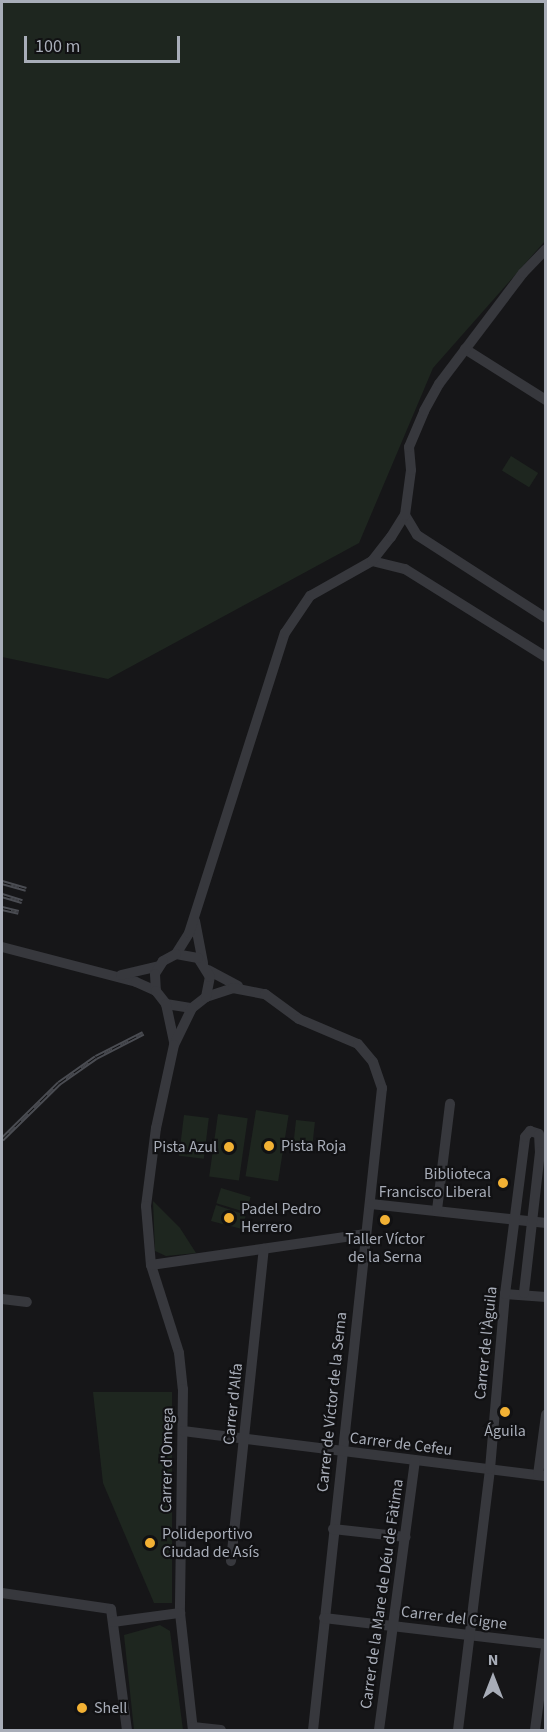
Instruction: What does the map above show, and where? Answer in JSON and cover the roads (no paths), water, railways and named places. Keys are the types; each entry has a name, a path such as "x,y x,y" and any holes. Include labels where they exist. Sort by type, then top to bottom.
{"street":[{"path":"105,975 139,973 159,966 176,954 189,933 285,633 310,596 372,561 405,515 411,436 439,384 546,249"},
{"path":"465,349 546,400"},
{"path":"405,515 417,535 546,618"},
{"path":"372,561 405,569 546,657"},
{"path":"195,914 211,984 206,997"},
{"path":"2,947 156,991 166,1004 174,1045"},
{"path":"176,954 191,955 244,988"},
{"path":"156,991 159,966"},
{"path":"174,1045 192,1008 206,997 227,988 244,988"},
{"name":"Carrer de Víctor de la Serna","path":"244,988 265,994 299,1019 342,1035 364,1050 380,1078 382,1097 340,1452 313,1731"},
{"path":"166,1004 192,1008"},
{"name":"Carrer d'Omega","path":"174,1045 150,1167 146,1206 151,1265 178,1353 183,1431 180,1613 193,1729"},
{"path":"437,1210 450,1104"},
{"name":"Carrer de l'Àguila","path":"458,1731 490,1470 505,1294 527,1132 539,1134 543,1153 524,1293"},
{"path":"523,1158 528,1152 543,1153"},
{"path":"371,1204 546,1223"},
{"path":"151,1265 366,1234"},
{"name":"Carrer d'Alfa","path":"231,1561 264,1249"},
{"path":"505,1294 524,1293 546,1297"},
{"path":"2,1299 27,1302"},
{"path":"542,1475 546,1414"},
{"name":"Carrer de Cefeu","path":"183,1431 542,1475"},
{"name":"Carrer de la Mare de Déu de Fàtima","path":"379,1731 415,1461"},
{"path":"333,1529 406,1537"},
{"path":"2,1593 111,1609 127,1731"},
{"path":"112,1622 180,1613"},
{"name":"Carrer del Cigne","path":"324,1618 546,1646"},
{"path":"535,1731 546,1646"},
{"path":"193,1729 221,1731"}],"railway":[{"path":"2,882 26,889"},
{"path":"2,895 22,901"},
{"path":"2,908 19,912"},
{"path":"2,1139 59,1083 96,1057 143,1033"}],"place":[{"name":"Pista Roja","path":"269,1146"},
{"name":"Pista Azul","path":"229,1147"},
{"name":"Biblioteca Francisco Liberal","path":"503,1183"},
{"name":"Padel Pedro Herrero","path":"229,1218"},
{"name":"Taller Víctor de la Serna","path":"385,1220"},
{"name":"Águila","path":"505,1412"},
{"name":"Polideportivo Ciudad de Asís","path":"150,1543"},
{"name":"Shell","path":"82,1708"}]}
